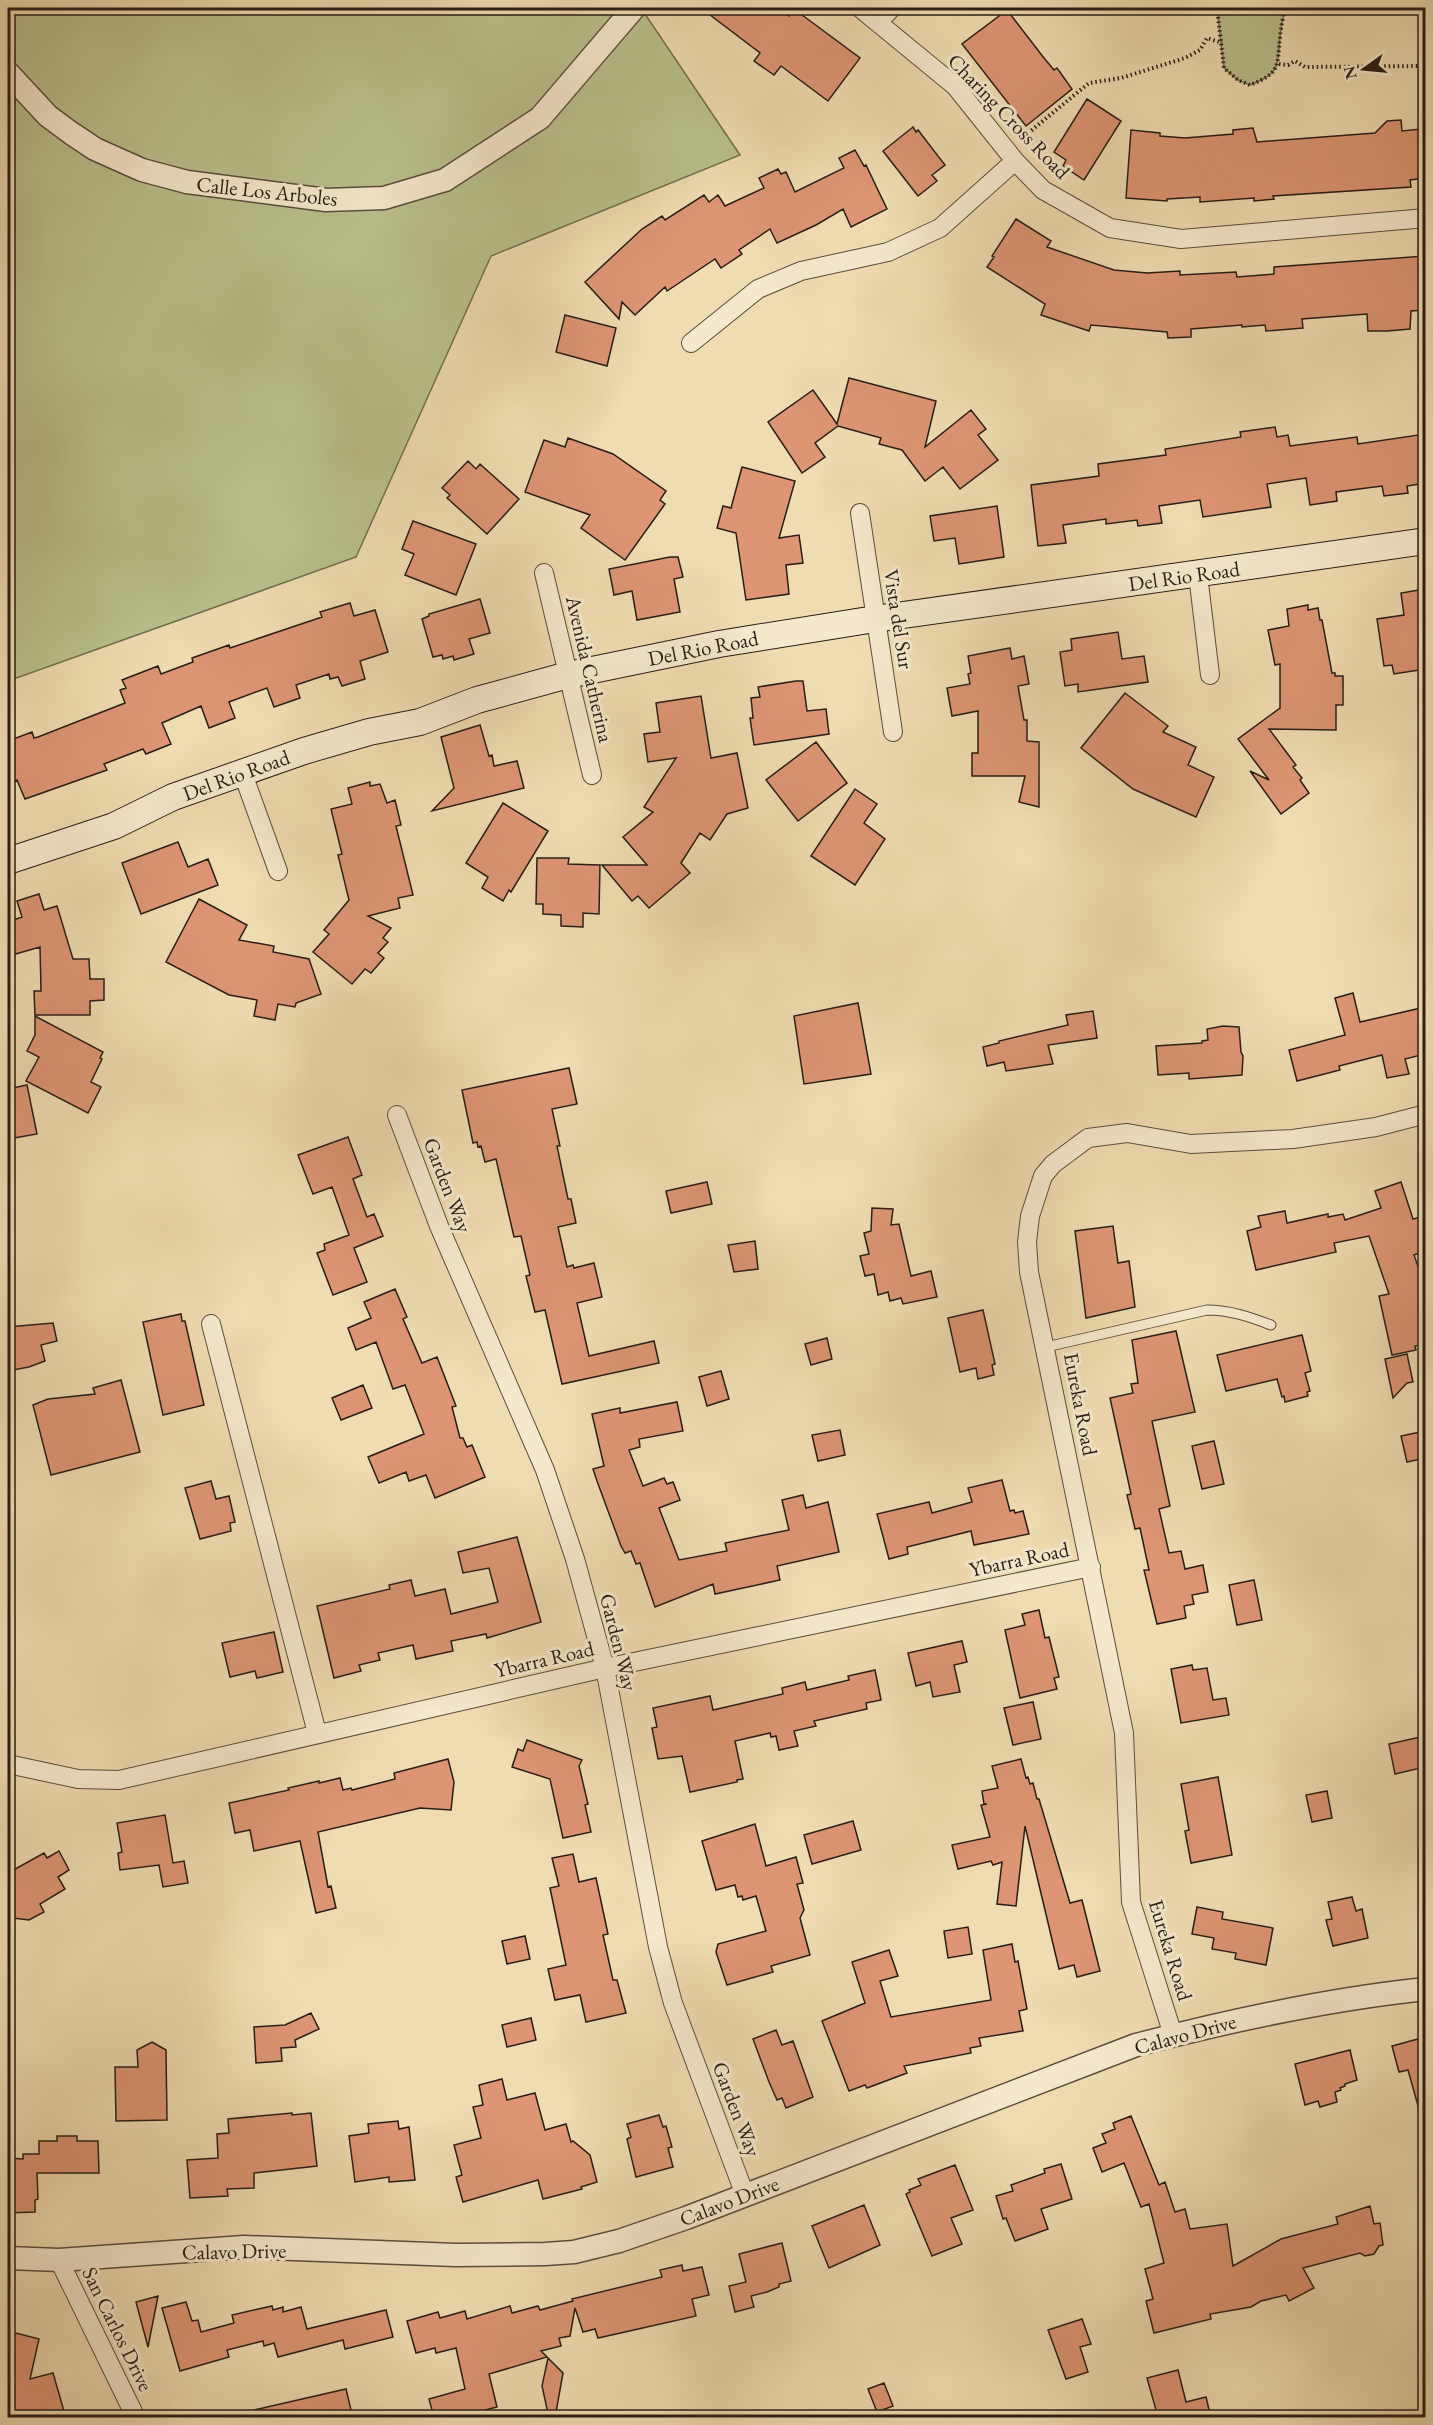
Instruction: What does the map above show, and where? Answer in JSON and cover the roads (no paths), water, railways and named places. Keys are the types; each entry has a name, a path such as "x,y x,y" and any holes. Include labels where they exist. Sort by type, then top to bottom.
{"main road":[{"name":"Del Rio Road","path":"8,861 114,826 173,797 304,751 369,732 420,722 477,700 568,675 719,644 875,619 1425,541"}],"street":[{"name":"Calle Los Arboles","path":"8,73 48,116 70,133 104,153 142,170 187,182 326,200 384,198 445,180 540,118 634,8"},
{"name":"Charing Cross Road","path":"860,8 955,86 1011,155 1043,190 1110,228 1181,239 1425,218"},
{"path":"878,22 892,8"},
{"path":"691,343 758,290 801,271 888,252 940,228 1011,155"},
{"name":"Vista del Sur","path":"860,513 893,732"},
{"name":"Avenida Catherina","path":"544,573 592,775"},
{"path":"1198,575 1210,675"},
{"path":"243,774 278,871"},
{"name":"Eureka Road","path":"1173,2035 1131,1902 1124,1733 1029,1272 1027,1242 1030,1216 1043,1176 1053,1164 1088,1138 1127,1133 1191,1144 1293,1139 1376,1127 1425,1114"},
{"name":"Garden Way","path":"397,1115 439,1226 545,1470 575,1559 605,1668 658,1947 670,1992 745,2195"},
{"path":"211,1324 317,1733"},
{"name":"Ybarra Road","path":"8,1764 78,1779 119,1780 605,1668 1091,1567"},
{"name":"Calavo Drive","path":"8,2258 59,2260 244,2247 456,2255 574,2252 619,2241 745,2195 1136,2045 1173,2035 1359,1996 1425,1989"},
{"name":"San Carlos Drive","path":"59,2260 136,2418"}],"lane":[{"path":"1046,1347 1207,1310 1224,1310 1271,1324"}]}
